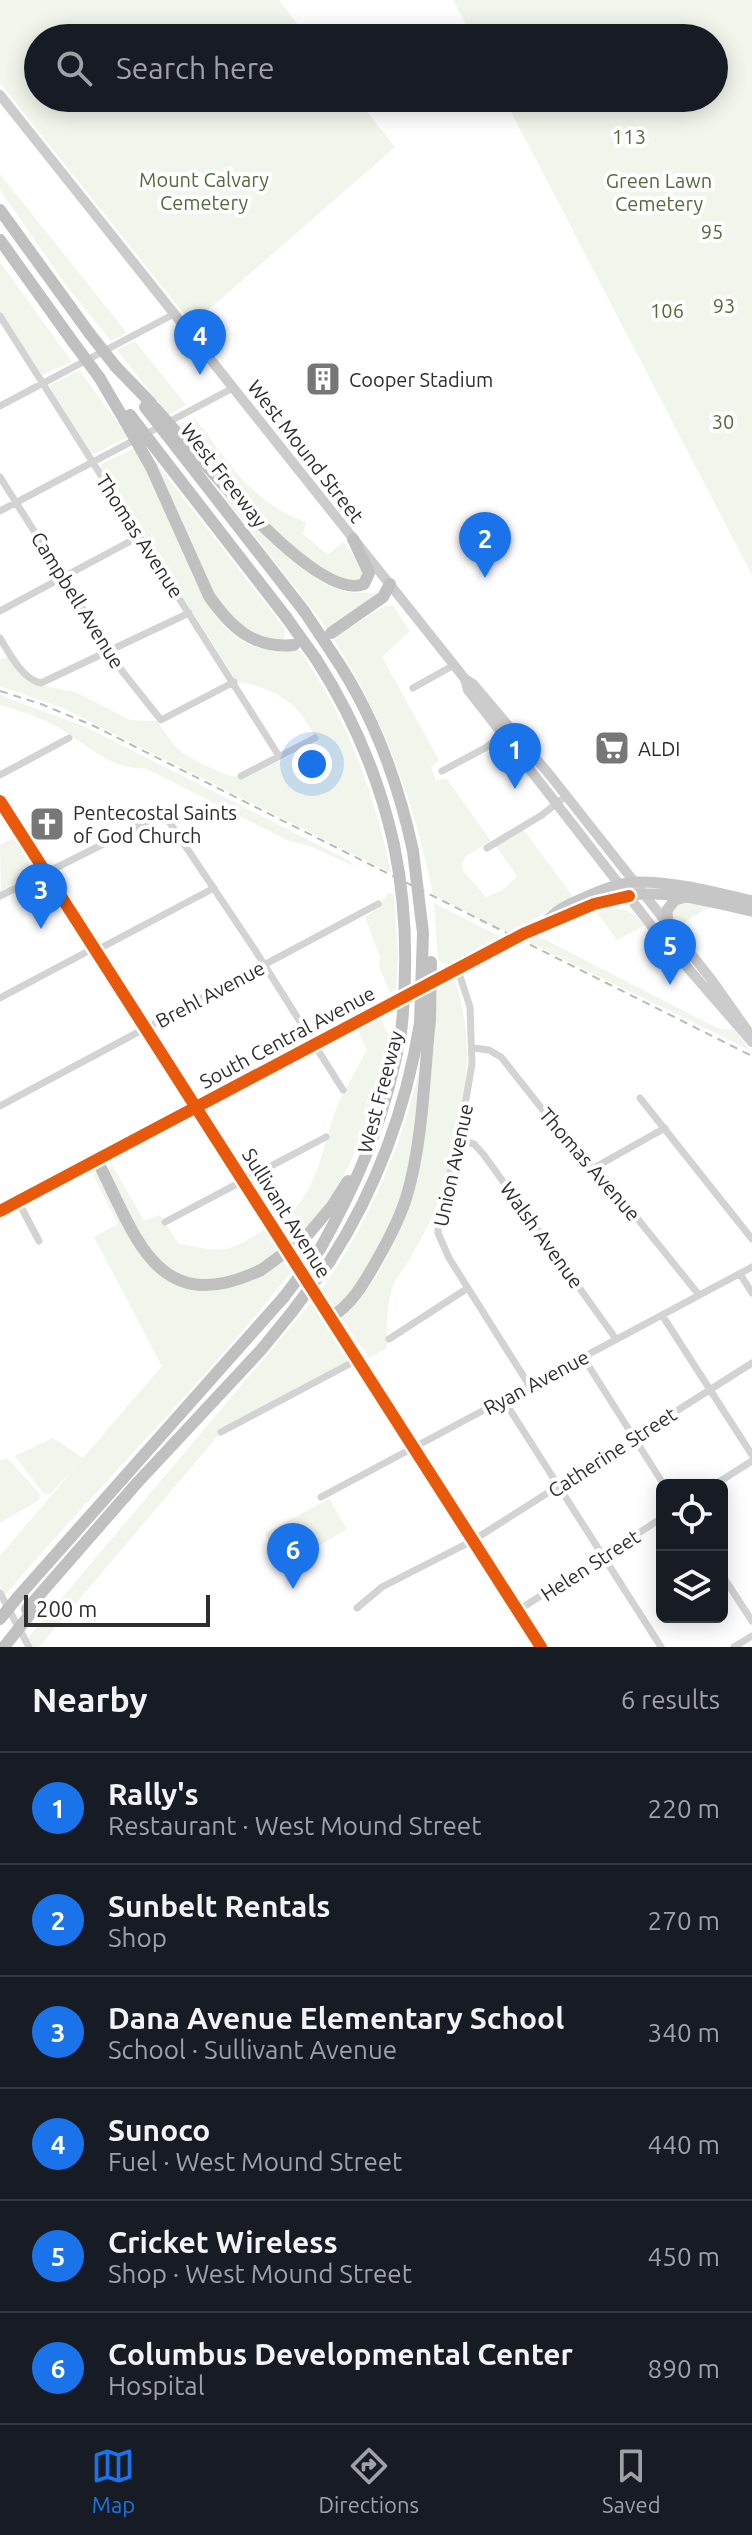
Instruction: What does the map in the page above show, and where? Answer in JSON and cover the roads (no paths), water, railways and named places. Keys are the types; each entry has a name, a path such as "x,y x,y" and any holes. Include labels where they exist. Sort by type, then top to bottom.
{"highway":[{"name":"West Freeway","path":"0,210 90,334 181,445 304,611 364,707 400,796 413,851 423,933 425,1021 390,1144 365,1203 330,1261 261,1350 137,1483 0,1641"},
{"path":"0,240 127,418 209,596 221,614 254,641 273,646 294,645"},
{"name":"West Freeway","path":"0,1619 284,1297 320,1249 350,1195 373,1141 388,1096 401,1033 405,991 405,927 394,845 374,772 357,729 316,659 286,617 163,458 127,418"},
{"path":"181,445 284,546 327,578 368,590 390,584"},
{"path":"351,587 364,584 369,573 353,539"},
{"path":"331,633 383,597 390,584"},
{"path":"330,1318 349,1306 365,1281 388,1240 407,1194 419,1125 425,1021"},
{"path":"97,1160 143,1250 159,1270 181,1281 217,1284 261,1270 305,1238 343,1191 373,1141"},
{"path":"4,1647 29,1611"}],"main road":[{"name":"West Mound Street","path":"0,95 454,665 465,679 468,690 566,796 668,925 752,1040"},
{"name":"West Mound Street","path":"507,732 555,804 752,1040"},
{"name":"Sullivant Avenue","path":"0,801 541,1647"},
{"path":"543,925 553,913 600,891 633,882 670,884 752,901"},
{"path":"523,934 594,904 643,894 688,898 752,911"},
{"path":"668,925 666,914 670,904 688,898"},
{"name":"South Central Avenue","path":"0,1211 508,943"}],"street":[{"path":"0,406 174,314"},
{"name":"Thomas Avenue","path":"0,316 279,756"},
{"path":"0,511 233,388"},
{"name":"Campbell Avenue","path":"0,477 122,671 161,720 234,682"},
{"path":"0,611 140,536"},
{"path":"0,638 26,675 37,683 45,682 189,613"},
{"path":"413,688 454,665"},
{"path":"442,771 485,748 507,732"},
{"path":"0,775 69,738"},
{"path":"241,776 315,738"},
{"path":"487,848 566,796"},
{"path":"0,896 155,818 163,818 172,825 214,888 343,1090"},
{"path":"0,998 214,888"},
{"name":"Brehl Avenue","path":"0,1106 378,904"},
{"name":"Union Avenue","path":"458,970 470,1007 473,1048 459,1140 437,1224 444,1250 529,1385"},
{"name":"Thomas Avenue","path":"473,1048 489,1050 501,1057 699,1295"},
{"path":"640,1098 752,1239"},
{"path":"592,1169 665,1128"},
{"path":"165,1222 326,1137"},
{"name":"Walsh Avenue","path":"459,1140 474,1144 484,1155 616,1339"},
{"path":"18,1201 39,1241"},
{"name":"Ryan Avenue","path":"321,1497 752,1267"},
{"path":"740,1274 752,1293"},
{"path":"389,1339 468,1288"},
{"path":"662,1315 752,1458 722,1479"},
{"path":"583,1357 660,1479"},
{"path":"221,1432 357,1360"},
{"name":"Catherine Street","path":"357,1608 382,1587 472,1541 752,1363"},
{"path":"503,1399 661,1647"},
{"name":"Helen Street","path":"517,1611 656,1522"},
{"path":"728,1584 752,1621"},
{"path":"0,1593 29,1647"},
{"path":"734,1647 752,1636"}],"railway":[{"path":"0,691 94,726 752,1056"}],"place":[{"name":"Sunoco","path":"200,375"},
{"name":"Cooper Stadium","path":"323,379"},
{"name":"Sunbelt Rentals","path":"485,578"},
{"name":"ALDI","path":"612,748"},
{"name":"Rally's","path":"515,789"},
{"name":"Pentecostal Saints of God Church","path":"47,824"},
{"name":"Dana Avenue Elementary School","path":"41,929"},
{"name":"Cricket Wireless","path":"670,985"},
{"name":"Columbus Developmental Center","path":"293,1589"}],"park label":[{"name":"113","path":"629,136"},
{"name":"Mount Calvary Cemetery","path":"204,190"},
{"name":"Green Lawn Cemetery","path":"659,192"},
{"name":"95","path":"712,231"},
{"name":"93","path":"724,305"},
{"name":"106","path":"667,310"},
{"name":"30","path":"723,421"}]}
